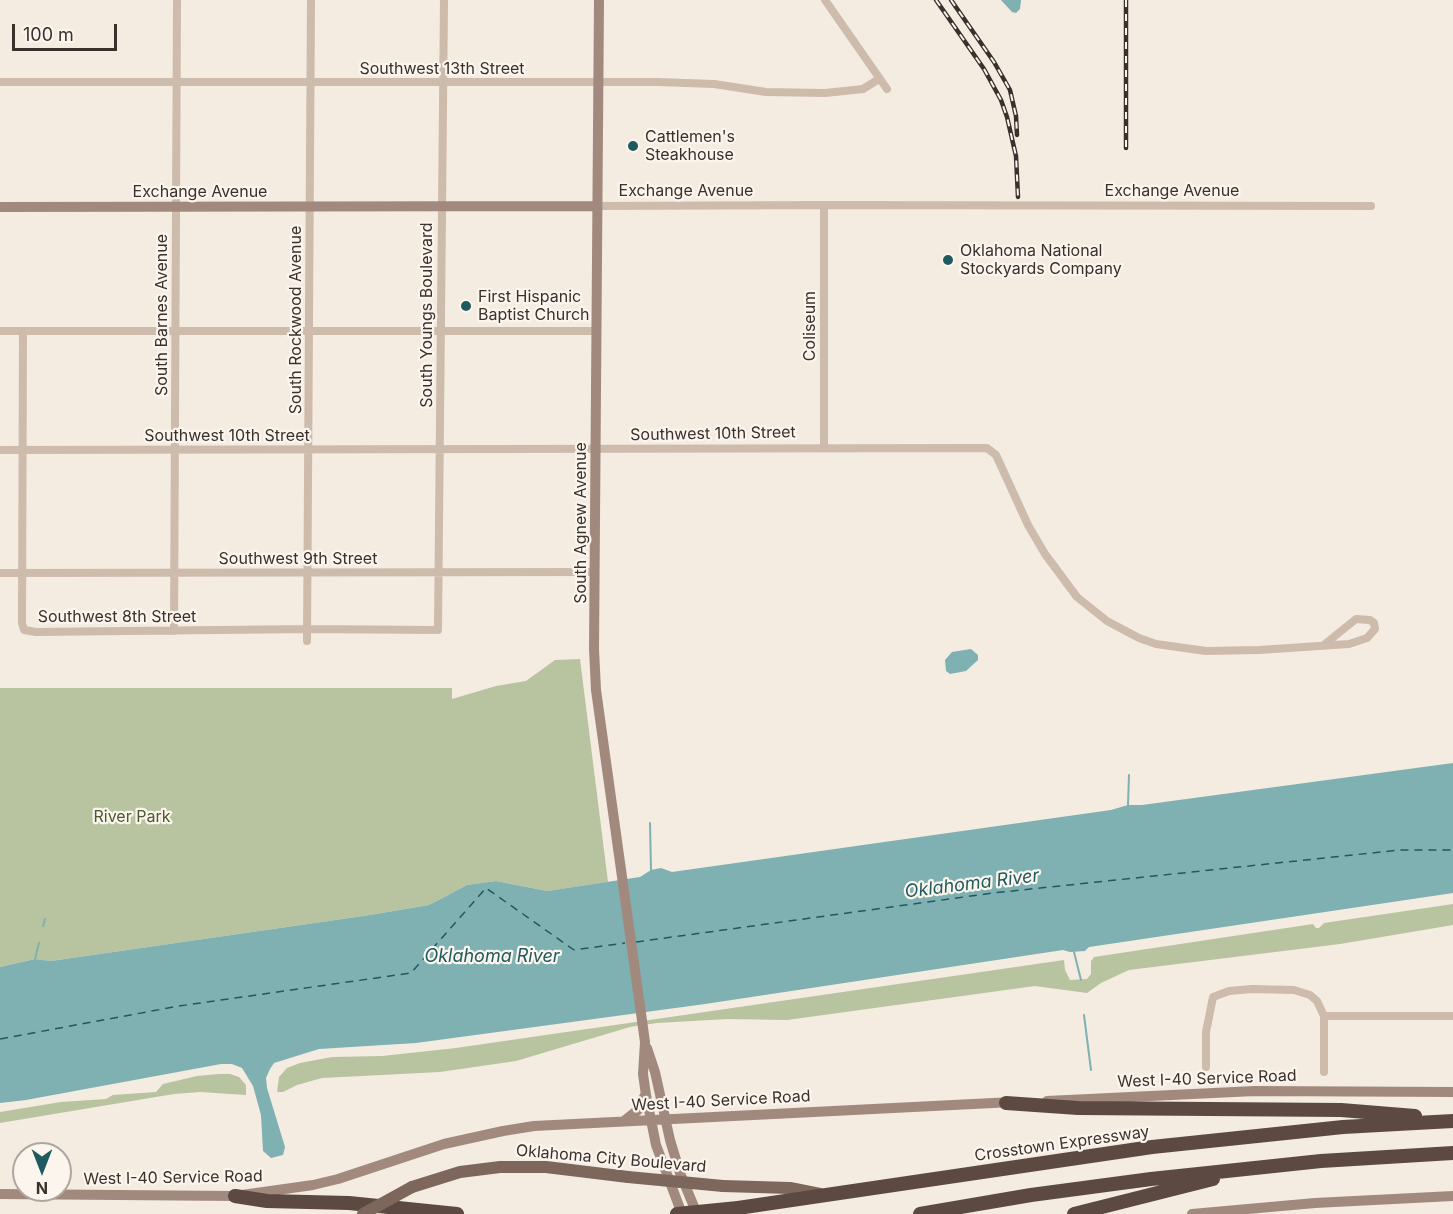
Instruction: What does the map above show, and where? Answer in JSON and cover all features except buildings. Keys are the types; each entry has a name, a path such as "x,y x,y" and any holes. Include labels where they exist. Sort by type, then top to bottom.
{"highway":[{"path":"1006,1103 1078,1108 1341,1110 1453,1120"},
{"name":"Crosstown Expressway","path":"677,1214 829,1196 1152,1147 1332,1128 1453,1120"},
{"path":"920,1214 1031,1195 1264,1166 1453,1153"},
{"path":"1074,1214 1264,1166"},
{"path":"235,1196 267,1201 350,1203 457,1214"}],"main road":[{"name":"South Agnew Avenue","path":"598,0 594,649 596,690 649,1073 680,1173 697,1214"},
{"name":"Exchange Avenue","path":"0,207 597,206"},
{"name":"South Agnew Avenue","path":"649,1073 646,1095 650,1119 665,1173 682,1214"},
{"name":"West I-40 Service Road","path":"0,1194 235,1196 297,1188 338,1179 444,1144 503,1131 564,1124 1255,1091 1453,1092"},
{"path":"624,1121 638,1110 646,1095"},
{"name":"Oklahoma City Boulevard","path":"363,1214 412,1187 460,1172 500,1167 546,1167 723,1186 790,1188 829,1196"},
{"path":"1192,1214 1315,1203 1453,1196"}],"street":[{"name":"South Barnes Avenue","path":"174,631 177,0"},
{"name":"South Rockwood Avenue","path":"307,641 311,0"},
{"name":"South Youngs Boulevard","path":"438,630 444,0"},
{"path":"825,0 886,89"},
{"name":"Southwest 13th Street","path":"0,82 707,83 766,92 825,93 863,89 879,79"},
{"name":"Coliseum","path":"824,205 824,447"},
{"name":"Exchange Avenue","path":"597,206 1371,206"},
{"path":"0,331 597,330"},
{"name":"Southwest 8th Street","path":"23,332 22,623 26,631 438,630"},
{"name":"Southwest 10th Street","path":"0,450 980,447 993,451 1000,461 1028,525 1066,584 1093,612 1116,627 1139,638 1166,646 1206,651 1349,644 1372,634 1375,629 1374,623 1370,620 1356,619 1325,644"},
{"name":"Southwest 9th Street","path":"0,573 596,572"},
{"path":"1206,1066 1206,1032 1213,997 1252,989 1294,990 1310,995 1317,1001 1323,1016 1324,1072"},
{"path":"1323,1016 1453,1016"}],"green space":[{"name":"River Park","path":"580,659 608,882 547,891 496,881 467,885 429,905 51,961 35,959 0,967 0,688 452,688 452,699 496,686 526,681 555,660"},
{"path":"1453,904 1453,925 1340,944 1129,970 1101,983 1087,993 1035,986 787,1020 728,1019 657,1023 630,1027 516,1061 440,1072 322,1078 277,1092 279,1077 287,1068 332,1057 382,1056 456,1048 1064,960 1065,970 1070,980 1087,979 1091,974 1091,961 1094,957 1313,924 1319,928 1324,923"},
{"path":"219,1074 239,1077 246,1085 246,1095 200,1092 174,1094 0,1123 0,1112 61,1102 106,1099 113,1095 156,1092 163,1084 197,1076"}],"water":[{"path":"1001,0 1021,0 1020,9 1016,13 1012,12"},
{"path":"971,649 978,655 978,660 966,671 950,674 946,671 945,660 952,652"},
{"name":"Oklahoma River","path":"1453,763 1453,893 1089,947 1085,951 1063,950 705,1004 416,1043 319,1049 274,1063 266,1078 285,1147 283,1155 271,1158 263,1151 261,1115 253,1086 242,1068 232,1064 221,1064 0,1103 0,967 35,959 51,961 429,905 467,885 496,881 547,891 640,877 651,870 661,868 672,872 1111,810 1128,805"}],"waterway":[{"path":"1128,805 1129,775"},
{"path":"650,823 651,870"},
{"path":"43,926 45,919"},
{"path":"35,959 39,943"},
{"path":"1074,952 1081,980"},
{"path":"1084,1015 1091,1070"}],"ferry route":[{"path":"636,942 993,893 1400,850 1453,850"},
{"path":"0,1039 179,1006 411,973 486,888 574,950 625,943"}],"railway":[{"path":"936,0 984,69 1001,100 1016,156 1018,197"},
{"path":"951,0 994,62 1010,90 1016,116 1017,135"},
{"path":"1126,0 1126,148"}],"place":[{"name":"Cattlemen's Steakhouse","path":"633,146"},
{"name":"Oklahoma National Stockyards Company","path":"948,260"},
{"name":"First Hispanic Baptist Church","path":"466,306"}]}
